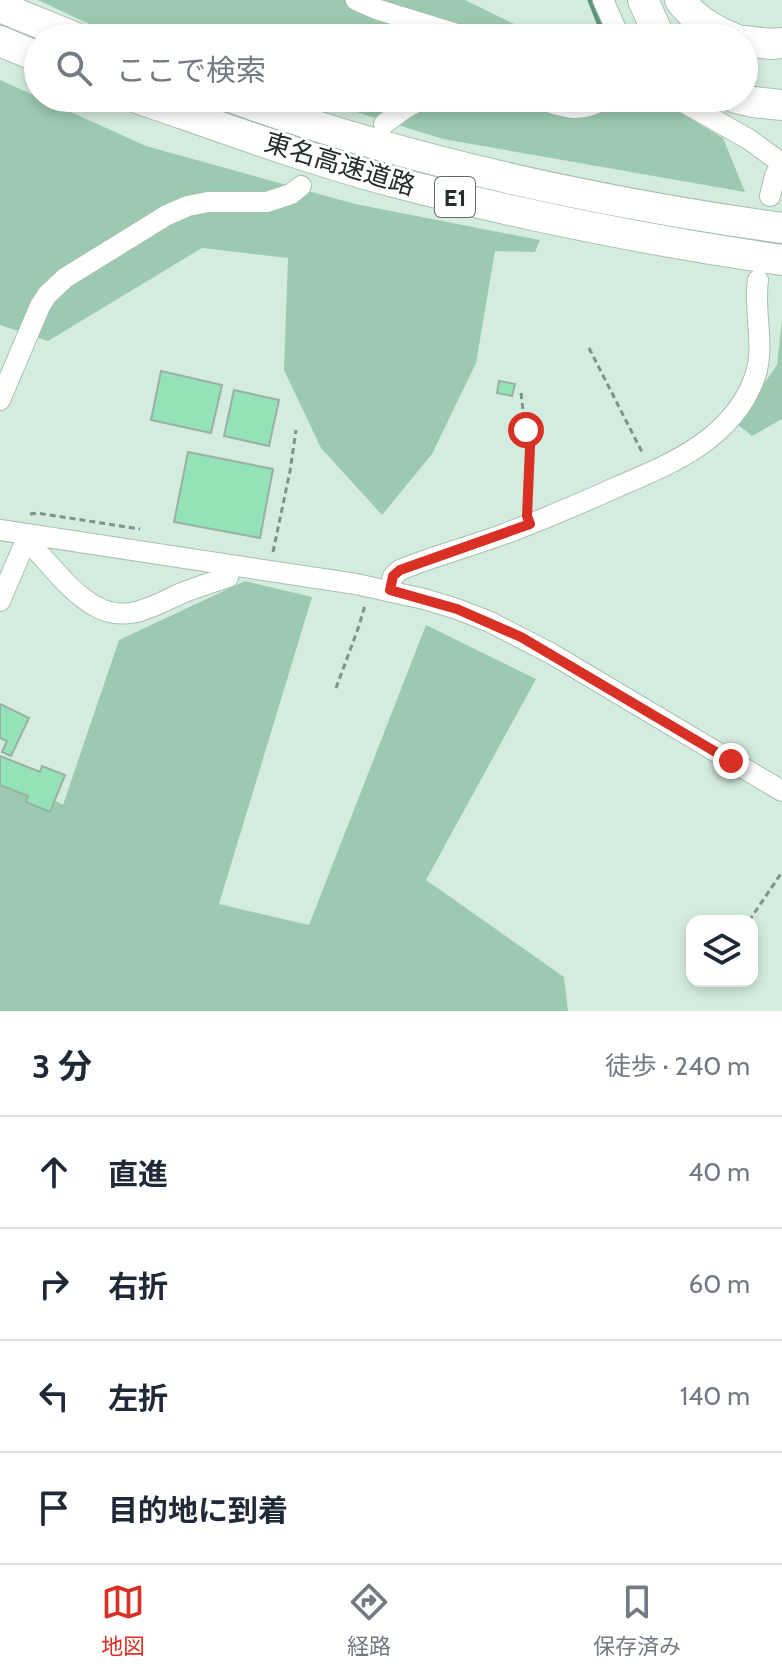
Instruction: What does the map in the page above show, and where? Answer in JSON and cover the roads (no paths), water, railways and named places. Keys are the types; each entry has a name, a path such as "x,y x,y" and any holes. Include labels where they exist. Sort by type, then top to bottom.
{"highway":[{"path":"643,0 654,24"},
{"path":"680,0 705,24"},
{"path":"0,7 42,24"},
{"path":"0,41 24,51"},
{"path":"758,43 782,43"},
{"path":"758,103 782,105"},
{"name":"東名高速道路","path":"177,112 387,180 526,215 611,233 782,260"},
{"name":"東名高速道路","path":"277,112 397,150 533,184 619,202 780,228"}],"street":[{"path":"356,0 385,6 431,24"},
{"path":"603,0 614,24"},
{"path":"384,124 400,112"},
{"path":"701,112 782,162 770,196"},
{"path":"0,400 40,306 65,278 177,210 208,202 267,202 291,194 301,186"},
{"path":"390,590 393,576 400,570 530,524 683,457 713,436 726,424 753,382 760,353 756,310 758,280"},
{"path":"0,530 24,539 369,586 457,609 521,637 782,791"},
{"path":"24,539 81,596 97,608 116,614 135,614 228,577 230,565"},
{"path":"0,601 24,539"}],"waterway":[{"path":"590,0 599,24"}]}
